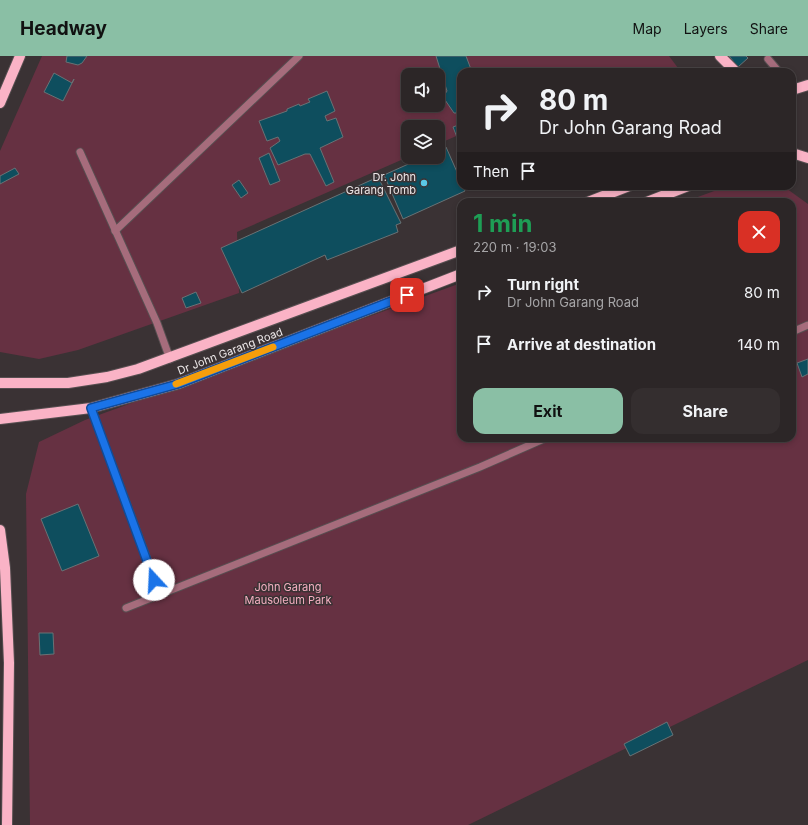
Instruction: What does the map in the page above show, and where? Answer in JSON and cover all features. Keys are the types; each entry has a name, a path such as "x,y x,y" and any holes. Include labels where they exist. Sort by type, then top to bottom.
{"main road":[{"path":"0,103 20,56"},
{"path":"714,56 722,68"},
{"path":"720,56 732,68"},
{"path":"796,89 808,85"},
{"path":"598,198 619,190"},
{"path":"659,198 678,190"},
{"name":"Dr John Garang Road","path":"0,383 68,383 108,377 170,359 457,251"},
{"name":"Dr John Garang Road","path":"0,419 91,408 178,384 457,276"},
{"path":"0,530 5,568 9,663 7,825"}],"lane":[{"path":"115,231 299,56"},
{"path":"768,60 775,68"},
{"path":"80,152 157,323 170,359"},
{"path":"796,330 808,325"},
{"path":"91,408 160,594"},
{"path":"126,608 480,467 537,442"}],"green space":[{"path":"42,56 669,56 678,68 457,68 457,136 445,141 445,120 401,120 401,160 237,232 239,293 78,350 39,359 0,352 0,151"},
{"name":"John Garang Mausoleum Park","path":"717,190 789,190 808,204 808,660 468,825 30,825 26,494 39,442 85,420 457,284 457,442 796,442 796,198 695,198"}],"building":[{"path":"67,56 87,56 82,63 78,65 66,62"},
{"path":"436,56 466,56 470,68 457,68 457,113 454,113 445,100 445,94 447,91 445,85 445,68 440,68"},
{"path":"729,56 746,56 748,58 738,67"},
{"path":"54,73 72,83 63,101 44,92"},
{"path":"327,91 335,111 325,116 327,121 336,118 343,137 320,148 334,182 326,186 310,154 305,154 278,165 270,148 280,141 278,137 267,141 259,121 287,111 287,109 299,104 300,106 310,102 308,99"},
{"path":"457,126 457,137 453,127"},
{"name":"Dr. John Garang Tomb","path":"446,147 457,172 457,190 465,191 403,219 384,175 408,164 445,164"},
{"path":"269,153 280,181 270,185 259,158"},
{"path":"15,168 19,174 0,184 0,176"},
{"path":"378,177 401,223 396,225 398,232 327,260 325,255 242,293 221,248"},
{"path":"239,180 248,193 241,198 232,185"},
{"path":"196,292 201,303 186,308 182,298"},
{"path":"808,359 808,374 802,377 797,363"},
{"path":"78,504 99,556 62,571 41,519"},
{"path":"39,633 53,633 54,654 40,655"},
{"path":"667,722 673,735 630,756 624,744"}],"slow traffic":[{"path":"176,384 273,347"}],"place":[{"name":"Dr. John Garang Tomb","path":"424,183"}],"route":[{"path":"154,580 91,408 178,384 407,295"}]}
